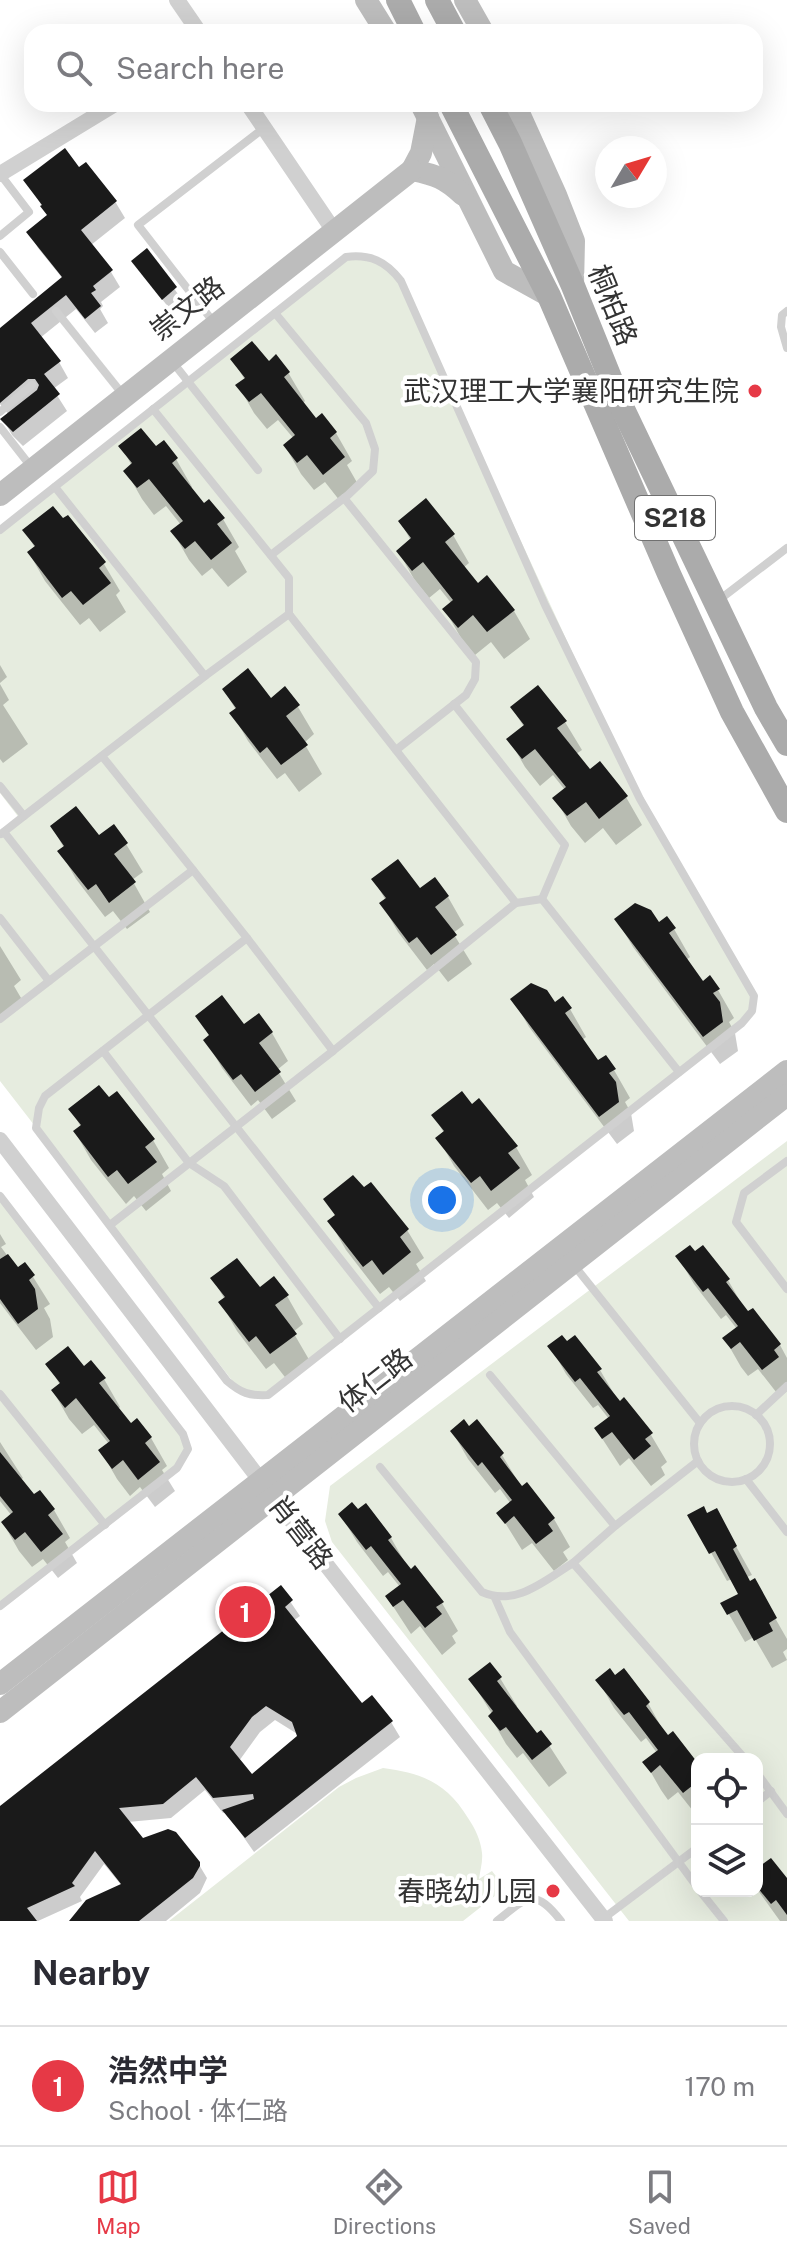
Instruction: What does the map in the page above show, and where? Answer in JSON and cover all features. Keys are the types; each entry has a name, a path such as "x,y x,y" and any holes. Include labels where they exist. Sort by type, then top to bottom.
{"main road":[{"path":"398,0 410,24"},
{"path":"437,0 450,24"},
{"name":"桐柏路","path":"455,112 549,296 726,698 787,811"},
{"name":"桐柏路","path":"494,112 573,286 621,405 766,708 787,744"}],"street":[{"path":"177,0 194,24"},
{"path":"366,0 381,24"},
{"path":"465,0 478,24"},
{"path":"0,174 102,112"},
{"path":"253,112 334,231"},
{"path":"425,112 421,153 412,170 448,181 469,201"},
{"path":"425,112 504,271 549,296"},
{"path":"519,112 574,241 573,286"},
{"name":"崇文路","path":"0,495 412,170"},
{"name":"体仁路","path":"0,1712 268,1489 787,1071"},
{"name":"体仁路","path":"0,1684 573,1263 787,1095"},
{"name":"肖营路","path":"0,1140 604,1920"}],"lane":[{"path":"215,325 138,225 264,128"},
{"path":"0,174 29,212 0,236"},
{"path":"0,252 33,294"},
{"path":"0,530 346,257 362,255 390,267 401,281 545,605 633,785 754,996 752,1011 742,1023 268,1395 252,1396 227,1381 36,1128 39,1108 45,1096 247,938"},
{"path":"56,311 124,397"},
{"path":"787,311 782,315 781,327 787,348"},
{"path":"271,555 344,498 373,471 375,449 366,423 275,313"},
{"path":"171,360 258,470"},
{"path":"0,412 32,385"},
{"path":"153,409 289,578 289,614 516,903"},
{"path":"0,427 33,469"},
{"path":"55,487 205,676"},
{"path":"344,498 476,662 475,679 466,695 396,750"},
{"path":"715,603 787,548"},
{"path":"289,614 2,833 379,1308"},
{"path":"454,704 565,845 542,899"},
{"path":"102,756 333,1051"},
{"path":"0,786 24,816"},
{"path":"0,1019 193,870"},
{"path":"542,899 679,1072"},
{"path":"110,1225 516,903 542,899"},
{"path":"0,918 49,981"},
{"path":"103,1051 189,1163 224,1186 340,1339"},
{"path":"787,1161 744,1193 736,1222 787,1289"},
{"path":"0,1196 183,1434 188,1449 177,1468 0,1606"},
{"path":"573,1263 700,1423"},
{"path":"490,1375 615,1526"},
{"path":"756,1415 787,1386"},
{"path":"0,1394 105,1525"},
{"path":"733,1405 746,1408 756,1415 769,1435 767,1459 760,1469 746,1479 728,1482 716,1479 698,1461 694,1448 694,1435 700,1423 708,1413 733,1405"},
{"path":"380,1467 482,1592 495,1598 518,1595 573,1563 698,1461"},
{"path":"746,1479 787,1532"},
{"path":"573,1563 740,1753"},
{"path":"495,1598 510,1632 691,1879"},
{"path":"763,1781 787,1814"},
{"path":"763,1797 771,1791"},
{"path":"604,1920 691,1852"},
{"path":"705,1897 724,1921"},
{"path":"497,1921 522,1901 532,1898 547,1903 561,1921"}],"shaded area":[{"path":"362,255 390,267 401,281 640,799 754,996 752,1011 268,1395 241,1392 0,1081 0,835 20,819 0,793 0,530 346,257"},
{"path":"787,1141 787,1921 629,1921 332,1542 325,1521 330,1486"},
{"path":"0,1196 183,1434 188,1449 177,1468 0,1606"},
{"path":"383,1768 421,1777 451,1796 471,1822 479,1839 482,1856 479,1879 492,1871 505,1888 463,1921 169,1921 339,1787"}],"building":[{"path":"65,148 79,167 86,162 117,201 81,230 113,270 93,286 96,290 91,293 101,306 85,319 66,295 31,323 61,361 44,374 60,394 13,432 0,419 37,390 39,385 35,379 28,379 0,403 0,328 62,277 26,232 47,215 23,180"},
{"path":"147,248 177,287 162,300 131,261"},
{"path":"252,341 269,361 276,354 290,372 284,377 316,418 322,413 337,432 330,438 345,457 323,475 307,455 297,463 283,445 295,435 261,393 249,402 235,385 245,378 230,359"},
{"path":"141,428 156,446 164,440 178,458 172,463 204,503 209,499 225,518 217,524 232,543 211,560 195,541 185,549 170,531 183,521 149,479 137,488 123,471 132,463 118,446"},
{"path":"426,498 455,534 445,542 478,583 487,575 515,610 487,632 473,615 458,628 442,609 453,600 423,562 412,571 396,551 411,538 398,521"},
{"path":"53,506 63,518 68,515 106,562 99,568 111,583 83,605 71,591 62,598 27,552 35,546 22,530"},
{"path":"248,668 271,698 285,686 300,705 286,716 308,745 281,765 267,747 260,753 229,713 236,708 222,689"},
{"path":"538,685 567,721 557,728 590,769 600,761 628,796 599,819 586,802 567,816 552,798 566,787 535,749 522,759 506,739 524,725 510,707"},
{"path":"76,806 99,835 114,824 128,843 114,854 136,882 109,903 96,884 88,890 57,851 64,846 50,826"},
{"path":"398,859 420,888 435,877 449,896 435,907 457,935 431,955 417,937 409,943 379,903 386,898 371,879"},
{"path":"635,903 651,910 659,922 667,916 676,928 669,933 703,981 710,975 720,989 713,993 720,1002 723,1022 703,1037 614,919"},
{"path":"531,983 547,990 555,1002 563,996 572,1008 565,1013 598,1060 606,1055 616,1069 609,1073 616,1082 619,1102 599,1117 510,999"},
{"path":"222,995 244,1024 259,1013 273,1032 259,1043 281,1072 255,1092 241,1074 233,1080 203,1040 209,1035 195,1016"},
{"path":"99,1085 109,1097 117,1091 155,1139 145,1147 157,1162 128,1184 117,1170 108,1177 73,1131 81,1125 68,1109"},
{"path":"462,1091 472,1104 479,1098 518,1146 508,1153 520,1168 491,1191 480,1176 471,1183 435,1138 444,1131 431,1115"},
{"path":"353,1175 364,1187 371,1182 409,1229 400,1237 411,1252 383,1275 372,1260 363,1267 327,1221 335,1215 323,1199"},
{"path":"690,1245 695,1251 703,1245 730,1279 726,1282 748,1311 753,1308 781,1344 774,1350 779,1357 762,1370 740,1342 731,1349 722,1338 738,1326 708,1288 703,1292 675,1256"},
{"path":"8,1254 18,1267 25,1262 35,1275 29,1280 35,1289 38,1309 18,1324 0,1299 0,1259"},
{"path":"237,1258 260,1287 274,1276 289,1295 275,1305 297,1334 270,1354 256,1336 249,1342 218,1302 225,1297 210,1278"},
{"path":"562,1335 567,1341 575,1335 602,1369 597,1372 620,1401 624,1397 653,1433 645,1439 651,1446 634,1460 612,1432 602,1439 594,1428 610,1416 580,1378 575,1382 547,1346"},
{"path":"68,1346 84,1366 91,1360 106,1378 99,1383 131,1423 137,1418 152,1437 145,1443 160,1462 138,1480 123,1460 112,1469 98,1450 110,1441 76,1398 65,1408 51,1390 60,1383 45,1364"},
{"path":"464,1419 469,1426 477,1419 504,1453 500,1457 522,1486 527,1482 555,1518 548,1524 553,1531 536,1544 514,1516 505,1524 496,1513 512,1500 482,1462 478,1466 450,1431"},
{"path":"0,1452 34,1494 40,1490 55,1509 48,1515 63,1534 41,1552 25,1532 15,1540 1,1522 13,1512 0,1496"},
{"path":"352,1502 358,1509 366,1503 392,1537 388,1540 411,1569 415,1565 444,1602 436,1607 442,1614 425,1628 403,1600 393,1607 385,1596 401,1584 371,1546 366,1550 338,1514"},
{"path":"704,1506 707,1513 717,1508 737,1546 733,1549 750,1581 755,1578 777,1618 769,1623 773,1631 754,1641 737,1610 727,1615 720,1603 738,1594 715,1551 709,1554 687,1515"},
{"path":"281,1585 293,1600 285,1607 362,1703 372,1695 393,1721 245,1838 222,1810 254,1799 253,1794 213,1798 196,1777 163,1804 119,1808 143,1838 168,1829 176,1832 200,1862 193,1878 139,1921 69,1921 86,1900 121,1884 95,1851 72,1883 75,1886 27,1908 37,1921 0,1921 0,1806","holes":["266,1706 292,1722 297,1736 252,1774 230,1747 252,1717"]},
{"path":"490,1662 502,1677 497,1681 537,1733 541,1730 552,1744 532,1760 506,1727 500,1731 488,1716 493,1711 468,1679"},
{"path":"610,1668 615,1675 624,1668 650,1702 646,1706 668,1735 673,1731 691,1754 691,1787 683,1793 660,1765 651,1773 642,1762 658,1750 629,1712 624,1715 595,1680"},
{"path":"771,1858 787,1878 787,1915 776,1900 771,1904 763,1894 763,1864"}],"place":[{"name":"武汉理工大学襄阳研究生院","path":"755,391"},
{"name":"浩然中学","path":"245,1612"},
{"name":"春晓幼儿园","path":"553,1891"}]}
